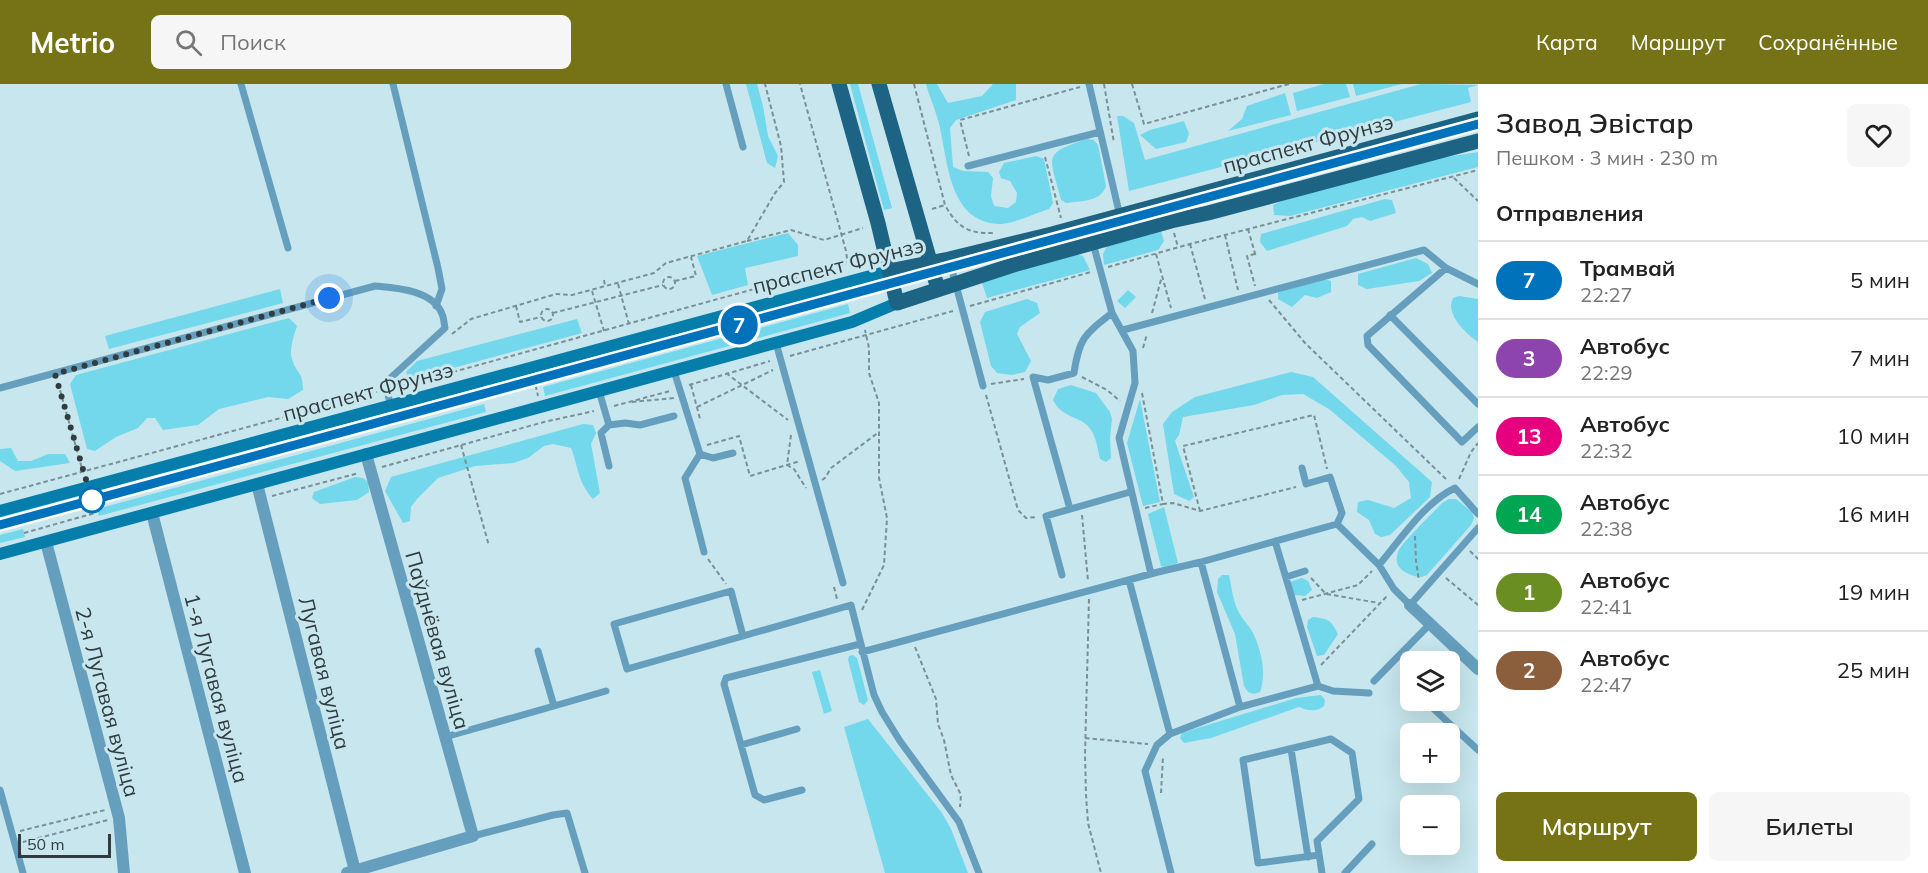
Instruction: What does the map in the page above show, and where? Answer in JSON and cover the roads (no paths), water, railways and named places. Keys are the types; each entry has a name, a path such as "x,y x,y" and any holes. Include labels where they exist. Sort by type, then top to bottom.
{"main road":[{"path":"839,84 878,224 897,303"},
{"path":"879,84 938,289"},
{"name":"праспект Фрунзэ","path":"0,511 889,271 949,260 1088,225 1478,119"},
{"name":"праспект Фрунзэ","path":"0,555 862,319 897,303 956,283 1124,235 1478,141"}],"street":[{"name":"Паўднёвая вуліца","path":"366,454 473,836"},
{"name":"Лугавая вуліца","path":"257,484 351,872"},
{"name":"1-я Лугавая вуліца","path":"152,513 245,873"},
{"name":"2-я Лугавая вуліца","path":"46,542 117,812 124,873"},
{"path":"1410,605 1478,669"},
{"path":"351,872 473,836"}],"lane":[{"path":"241,84 288,248"},
{"path":"393,84 438,268 442,289 436,306"},
{"path":"726,84 742,147"},
{"path":"1089,84 1124,235"},
{"path":"968,166 1100,132"},
{"path":"1088,225 1112,313 1133,351 1135,382 1119,438 1151,574"},
{"path":"1123,330 1424,250 1446,268 1478,284"},
{"path":"949,260 983,386"},
{"path":"1446,268 1367,336 1368,345 1462,442 1478,427"},
{"path":"0,388 375,286 410,290 429,299 442,313 445,328 385,383 391,407"},
{"path":"1070,509 1033,377 1048,380 1074,373 1076,357 1086,333 1112,313"},
{"path":"1390,315 1478,404"},
{"path":"776,343 843,583"},
{"path":"674,370 700,454 685,478 704,552"},
{"path":"599,391 609,425"},
{"path":"609,466 601,433 609,425 625,423 640,425 674,416"},
{"path":"700,454 713,458 733,453"},
{"path":"862,652 1336,524 1342,513 1330,477 1306,484 1302,468"},
{"path":"1378,565 1415,521 1447,492 1455,488 1478,514"},
{"path":"1062,575 1046,516 1130,492"},
{"path":"1336,524 1378,565 1394,589 1410,605 1478,528"},
{"path":"1275,541 1318,686"},
{"path":"1202,562 1240,707"},
{"path":"1286,577 1305,572"},
{"path":"1129,580 1167,737"},
{"path":"743,636 731,591 614,624 627,669 743,636 851,605 874,694 882,712 900,741 959,822 979,873"},
{"path":"1374,681 1430,624"},
{"path":"802,790 764,800 755,795 724,684 726,678 860,644"},
{"path":"538,651 554,706"},
{"path":"1171,873 1145,771 1157,745 1167,737 1240,707 1318,686 1333,691 1369,693"},
{"path":"445,737 606,692"},
{"path":"1436,711 1478,750"},
{"path":"741,745 796,729"},
{"path":"1319,855 1258,863 1243,760 1331,739 1352,753 1359,799 1317,841 1322,873"},
{"path":"1291,749 1308,857"},
{"path":"0,790 23,873"},
{"path":"473,836 567,813 585,873"},
{"path":"1345,873 1372,844"}],"tram line":[{"name":"7","path":"0,525 1478,124"},
{"path":"0,531 1478,130"}]}
